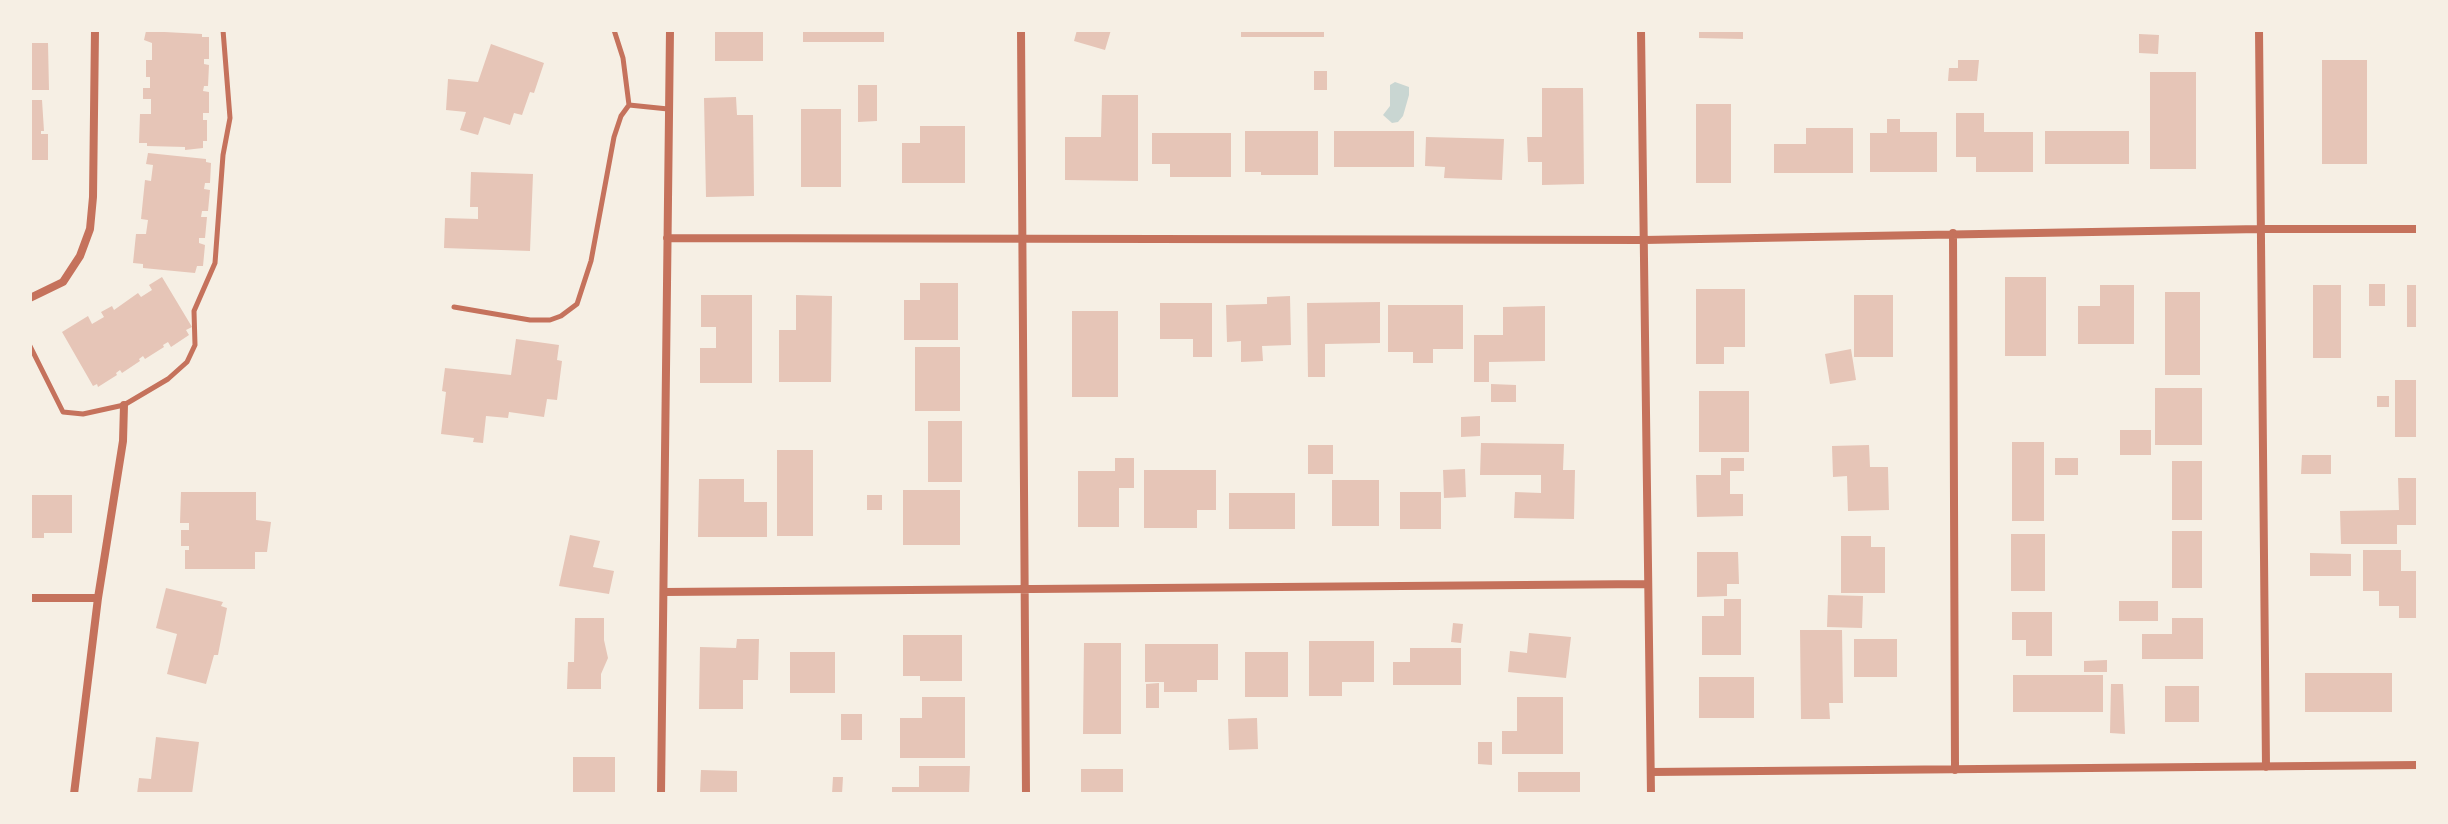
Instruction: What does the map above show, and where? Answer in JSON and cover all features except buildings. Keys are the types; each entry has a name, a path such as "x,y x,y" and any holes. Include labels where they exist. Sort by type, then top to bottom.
{"street":[{"path":"30,298 63,282 80,256 90,229 95,30"},
{"path":"661,794 670,30"},
{"path":"1021,30 1026,794"},
{"path":"1641,30 1651,794"},
{"path":"2259,30 2266,767"},
{"path":"667,238 1644,240 1953,233 2418,229"},
{"path":"1953,233 1955,770"},
{"path":"74,794 98,598 123,441 124,405"},
{"path":"664,592 1648,584"},
{"path":"30,598 98,598"},
{"path":"1651,772 2418,765"}],"lane":[{"path":"30,346 63,412 83,414 124,405 168,379 187,362 195,345 194,311 215,263 223,155 230,118 223,30"},
{"path":"454,307 530,320 550,320 577,304 591,261 614,137 621,116 629,105 623,58 614,30"},
{"path":"629,105 668,109"}],"shaded area":[{"path":"1395,82 1409,87 1409,95 1403,116 1392,123 1383,115 1390,106 1390,85"}]}
